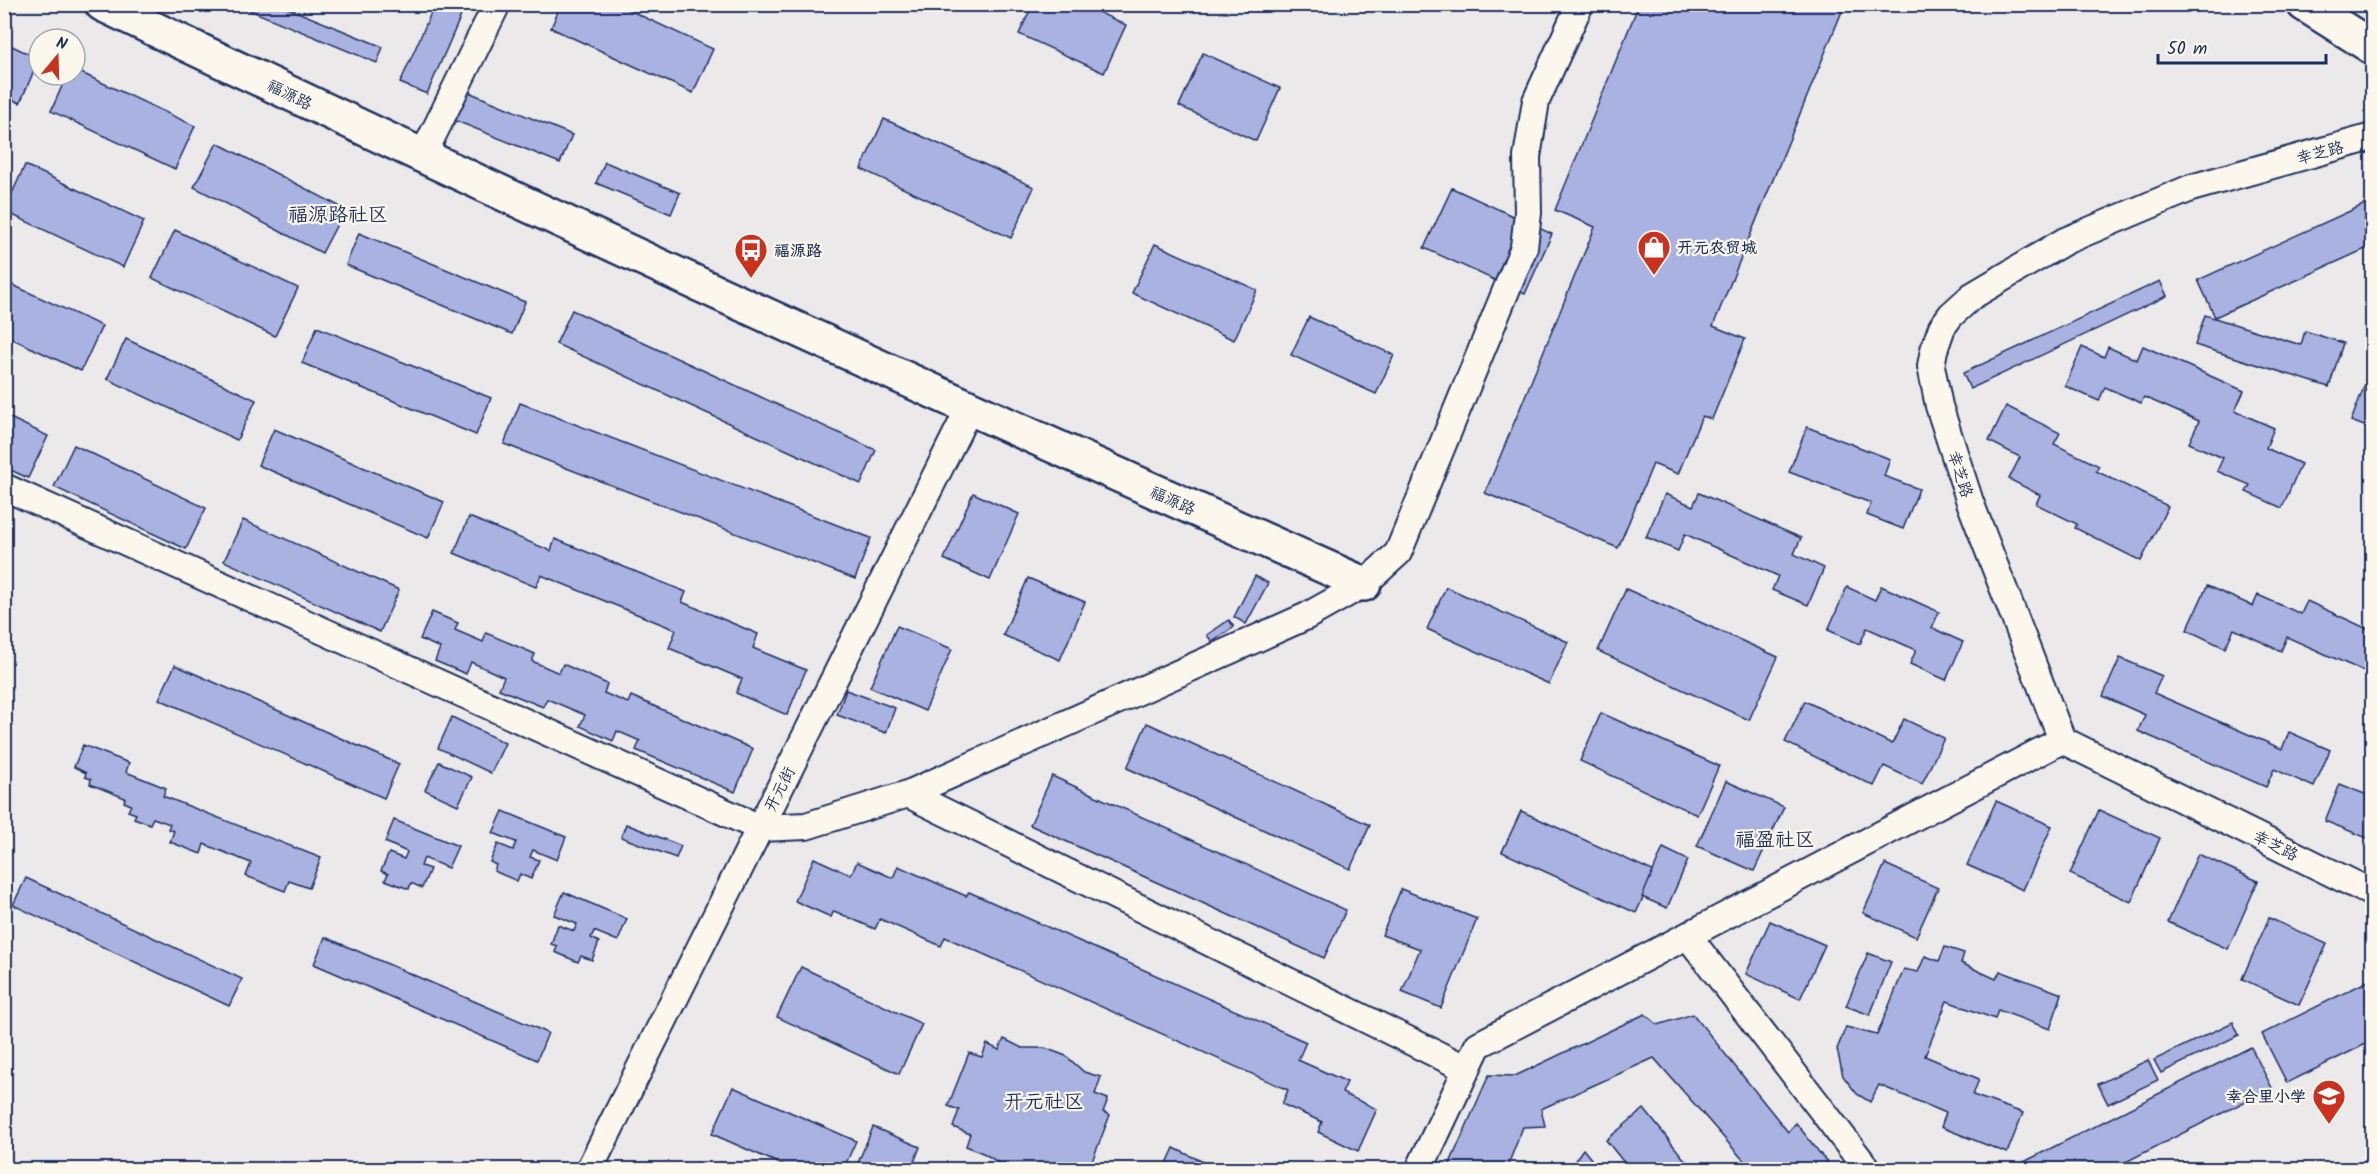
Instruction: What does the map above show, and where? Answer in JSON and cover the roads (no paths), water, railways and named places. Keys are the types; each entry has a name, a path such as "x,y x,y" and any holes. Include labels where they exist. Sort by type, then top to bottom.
{"street":[{"name":"福源路","path":"102,4 422,157 969,409 1364,584"},
{"path":"422,157 497,4"},
{"path":"4,487 760,828 806,826 908,794 1307,616 1364,584 1398,552 1524,247 1528,213 1527,157 1536,101 1580,4"},
{"path":"2304,4 2373,46"},
{"name":"幸芝路","path":"2373,138 2191,188 2065,241 1972,296 1941,327 1931,366 1939,406 1970,502 2062,740 2373,892"},
{"name":"开元街","path":"590,1170 969,409"},
{"path":"1419,1170 1478,1045 2062,740"},
{"path":"908,794 1467,1069"},
{"path":"1688,936 1868,1170"}],"place":[{"name":"开元农贸城","path":"1654,276"},
{"name":"福源路","path":"751,279"},
{"name":"幸合里小学","path":"2329,1125"}],"district":[{"name":"福源路社区","path":"338,214"},
{"name":"福盈社区","path":"1775,839"},
{"name":"开元社区","path":"1044,1101"}]}
